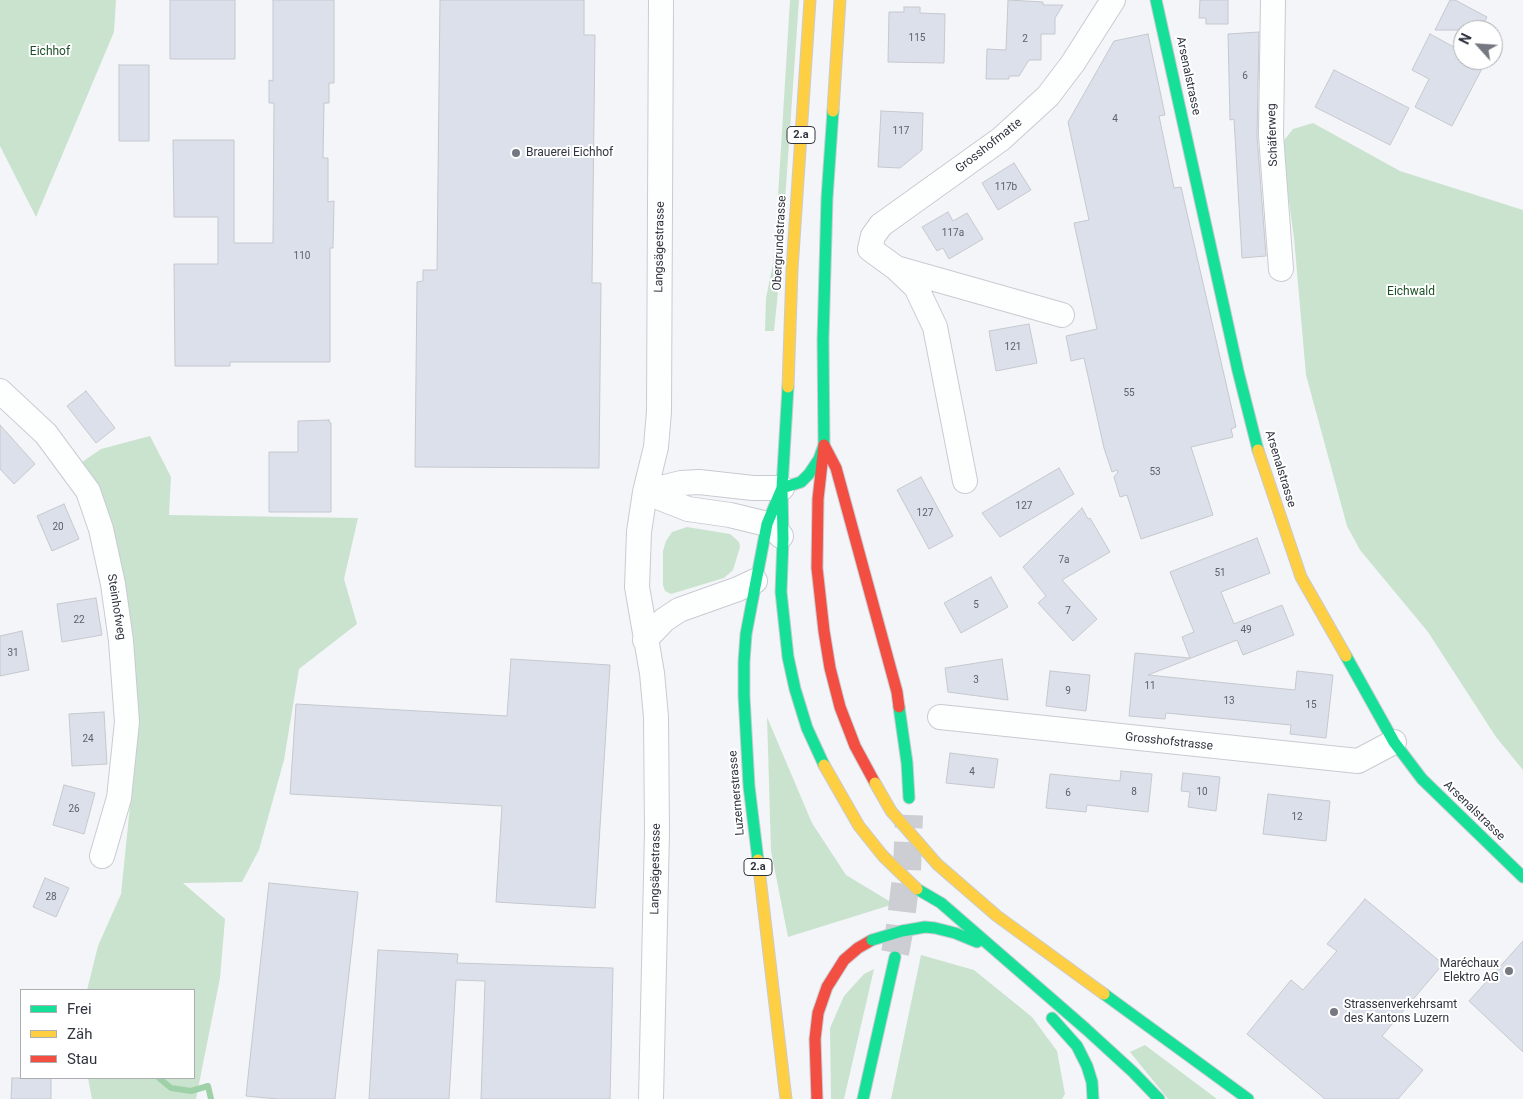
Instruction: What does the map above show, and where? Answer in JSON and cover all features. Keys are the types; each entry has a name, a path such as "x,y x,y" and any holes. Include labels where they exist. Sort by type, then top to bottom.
{"main road":[{"name":"Obergrundstrasse","path":"782,488 787,424 792,270 810,0"},
{"name":"2.a","path":"840,0 827,198 823,340 824,445 836,468 897,692 907,763 909,798"},
{"name":"Arsenalstrasse","path":"1156,0 1238,372 1256,442 1301,577 1394,742 1422,779 1523,877"},
{"path":"824,445 819,459 809,474 801,482 782,488 775,532 788,657 795,689 821,761 859,826 883,856 917,889 935,914 980,954"},
{"path":"824,445 818,499 817,568 830,668 840,707 855,746 891,811 937,864 997,916 1248,1099"},
{"name":"Luzernerstrasse","path":"782,488 775,532 755,581 746,634 744,696 749,786 786,1099"},
{"path":"917,889 941,903 1086,1029 1159,1099"},
{"path":"817,1099 815,1039 818,1013 827,987 844,960 858,948 872,940 924,927 955,933 996,952"},
{"path":"902,931 929,939"},
{"path":"862,1099 895,957"},
{"path":"1043,1010 1066,1032 1077,1046 1087,1066 1092,1082 1093,1099"}],"street":[{"name":"Langsägestrasse","path":"651,1099 657,832 654,702 652,673 637,587 639,532 645,492 656,447 659,412 661,0"},
{"name":"Grosshofmatte","path":"965,481 935,327 916,287 896,268 870,249 873,236 881,225 1001,139 1048,96 1068,70 1113,0"},
{"name":"Schäferweg","path":"1273,0 1271,135 1281,269"},
{"name":"Grosshofmatte","path":"896,268 1062,315"},
{"name":"Steinhofweg","path":"0,391 46,434 88,491 101,529 113,584 121,641 127,722 118,798 102,856"},
{"path":"645,492 681,483 699,482 753,488 782,488"},
{"path":"645,492 688,509 730,515 775,532"},
{"path":"645,640 664,620 679,610 738,590 755,581"},
{"name":"Grosshofstrasse","path":"940,718 1358,762 1394,742"}],"green space":[{"name":"Eichhof","path":"0,0 116,0 114,32 36,217 0,146"},
{"path":"790,0 799,0 780,272 774,331 765,331 766,298 773,264 776,229"},
{"name":"Eichwald","path":"1313,123 1400,171 1523,210 1523,770 1496,737 1428,632 1360,550 1347,526 1306,375 1294,238 1281,144 1293,129"},
{"path":"150,436 171,477 169,515 358,518 344,579 357,624 299,669 284,760 259,850 242,882 183,883 225,919 220,978 196,1099 92,1099 88,1079 195,1079 195,989 87,989 98,946 121,894 131,796 131,663 75,467 101,449"},
{"path":"687,527 730,534 739,542 740,547 733,570 724,578 671,594 665,591 663,585 663,551 666,541 672,532"},
{"path":"767,717 812,823 846,875 894,904 788,937 771,851"},
{"path":"921,955 974,970 1032,1017 1057,1051 1065,1094 1062,1099 891,1099"},
{"path":"874,969 844,1099 831,1099 830,1028 844,996 864,974"},
{"path":"1145,1045 1217,1099 1168,1099 1130,1052"}],"building":[{"path":"170,0 235,0 235,59 170,59"},
{"path":"273,0 334,0 334,83 329,83 329,103 324,103 323,158 328,158 328,202 334,201 333,248 330,248 330,362 230,362 230,366 175,366 174,264 218,264 218,217 174,217 173,140 234,140 234,243 273,243 274,103 269,103 269,80 273,81"},
{"name":"Brauerei Eichhof","path":"440,0 584,0 584,35 595,35 592,283 601,283 599,468 415,467 417,282 423,281 423,270 437,270"},
{"path":"1008,0 1043,2 1043,5 1063,5 1055,18 1055,34 1041,34 1041,60 1029,60 1019,76 1009,76 1009,79 986,79 987,49 1006,50"},
{"path":"1200,0 1228,0 1228,24 1206,24 1206,18 1199,18"},
{"path":"1450,0 1455,0 1487,17 1485,20 1453,20 1453,30 1435,30"},
{"path":"904,7 920,7 920,13 945,14 944,63 888,62 889,12 904,12"},
{"path":"1259,32 1257,136 1266,256 1242,258 1234,119 1230,120 1228,34"},
{"path":"1148,34 1165,115 1159,116 1174,188 1181,187 1236,427 1231,429 1233,437 1191,447 1213,515 1141,539 1127,495 1120,497 1114,477 1118,472 1117,470 1112,472 1104,448 1084,358 1071,361 1066,336 1097,329 1074,223 1089,220 1068,122 1114,41"},
{"path":"1430,34 1453,47 1453,70 1481,70 1452,126 1415,107 1429,79 1412,70"},
{"path":"119,65 149,65 149,141 119,141"},
{"path":"1334,70 1409,108 1390,145 1315,107"},
{"path":"881,111 923,113 922,150 900,168 878,167"},
{"path":"1014,163 1031,190 998,210 982,183"},
{"path":"948,212 953,221 967,213 983,239 949,259 943,248 937,251 922,227"},
{"path":"1029,324 1037,363 996,371 989,331"},
{"path":"86,391 115,428 96,443 67,406"},
{"path":"329,420 331,423 331,512 269,512 269,452 298,452 298,421"},
{"path":"0,425 35,464 14,484 0,469"},
{"path":"1059,468 1074,494 1000,537 982,513"},
{"path":"921,477 953,536 929,549 897,490"},
{"path":"64,504 79,539 52,551 37,516"},
{"path":"1082,508 1110,552 1062,580 1097,619 1073,641 1038,603 1046,596 1023,567"},
{"path":"1257,538 1270,573 1221,592 1234,624 1282,605 1294,635 1243,655 1237,640 1148,675 1295,690 1297,671 1333,675 1326,738 1290,734 1291,725 1166,713 1165,719 1129,716 1135,653 1190,658 1182,637 1194,632 1170,572"},
{"path":"991,577 1008,607 961,633 944,603"},
{"path":"96,598 102,635 62,642 57,604"},
{"path":"22,631 29,670 0,676 0,636"},
{"path":"511,659 610,665 595,908 496,902 502,806 290,794 296,704 507,716"},
{"path":"1002,659 1008,700 948,692 945,668"},
{"path":"1050,671 1090,675 1086,711 1046,706"},
{"path":"104,712 107,764 72,766 69,714"},
{"path":"950,753 998,759 994,788 946,783"},
{"path":"1121,771 1152,774 1148,812 1087,805 1086,812 1046,808 1050,774 1120,781"},
{"path":"1183,773 1220,777 1216,811 1188,807 1190,792 1181,791"},
{"path":"64,785 95,793 84,834 53,825"},
{"path":"1268,794 1330,801 1326,841 1263,834"},
{"path":"45,878 69,888 56,917 33,907"},
{"path":"269,883 358,892 335,1099 278,1099 246,1096"},
{"name":"Strassenverkehrsamt des Kantons Luzern","path":"1365,899 1443,964 1382,1036 1423,1070 1398,1099 1325,1099 1247,1034 1291,980 1303,990 1337,951 1327,944"},
{"name":"Maréchaux Elektro AG","path":"1523,941 1523,1052 1469,1001"},
{"path":"378,950 458,954 457,963 613,968 610,1099 481,1099 485,981 456,980 449,1099 369,1099"},
{"path":"12,1078 51,1079 51,1099 11,1099"}],"waterway":[{"path":"160,1079 171,1088 191,1091 208,1086 211,1099"}],"tunnel":[{"path":"895,953 907,870 909,815"}],"traffic: fast":[{"path":"1156,0 1238,371 1258,450"},
{"path":"782,488 801,482 809,474 819,459 824,445 823,340 827,198 833,111"},
{"path":"758,860 749,786 744,662 746,634 767,524 782,488 788,387"},
{"path":"782,488 781,592 788,657 795,689 807,728 824,765"},
{"path":"1346,656 1394,742 1422,779 1523,877"},
{"path":"899,707 907,763 909,798"},
{"path":"917,889 941,903 1086,1029 1159,1099"},
{"path":"902,931 925,927 935,928 955,933 977,942"},
{"path":"872,940 902,931"},
{"path":"863,1099 895,957"},
{"path":"1104,994 1248,1099"},
{"path":"1052,1018 1077,1046 1087,1066 1092,1082 1093,1099"}],"traffic: slow":[{"path":"788,387 792,270 810,0"},
{"path":"833,111 840,0"},
{"path":"1258,450 1301,577 1346,656"},
{"path":"824,765 859,826 883,856"},
{"path":"875,783 891,811 937,864"},
{"path":"883,856 917,889"},
{"path":"758,860 786,1099"},
{"path":"937,864 997,916 1104,994"}],"traffic: jam":[{"path":"824,445 836,468 897,692 899,707"},
{"path":"824,445 818,499 817,568 824,631 830,668 840,707 855,746 875,783"},
{"path":"817,1099 815,1039 818,1013 827,987 844,960 858,948 872,940"}],"place":[{"name":"Brauerei Eichhof","path":"516,153"},
{"name":"Maréchaux Elektro AG","path":"1509,971"},
{"name":"Strassenverkehrsamt des Kantons Luzern","path":"1334,1012"}]}
